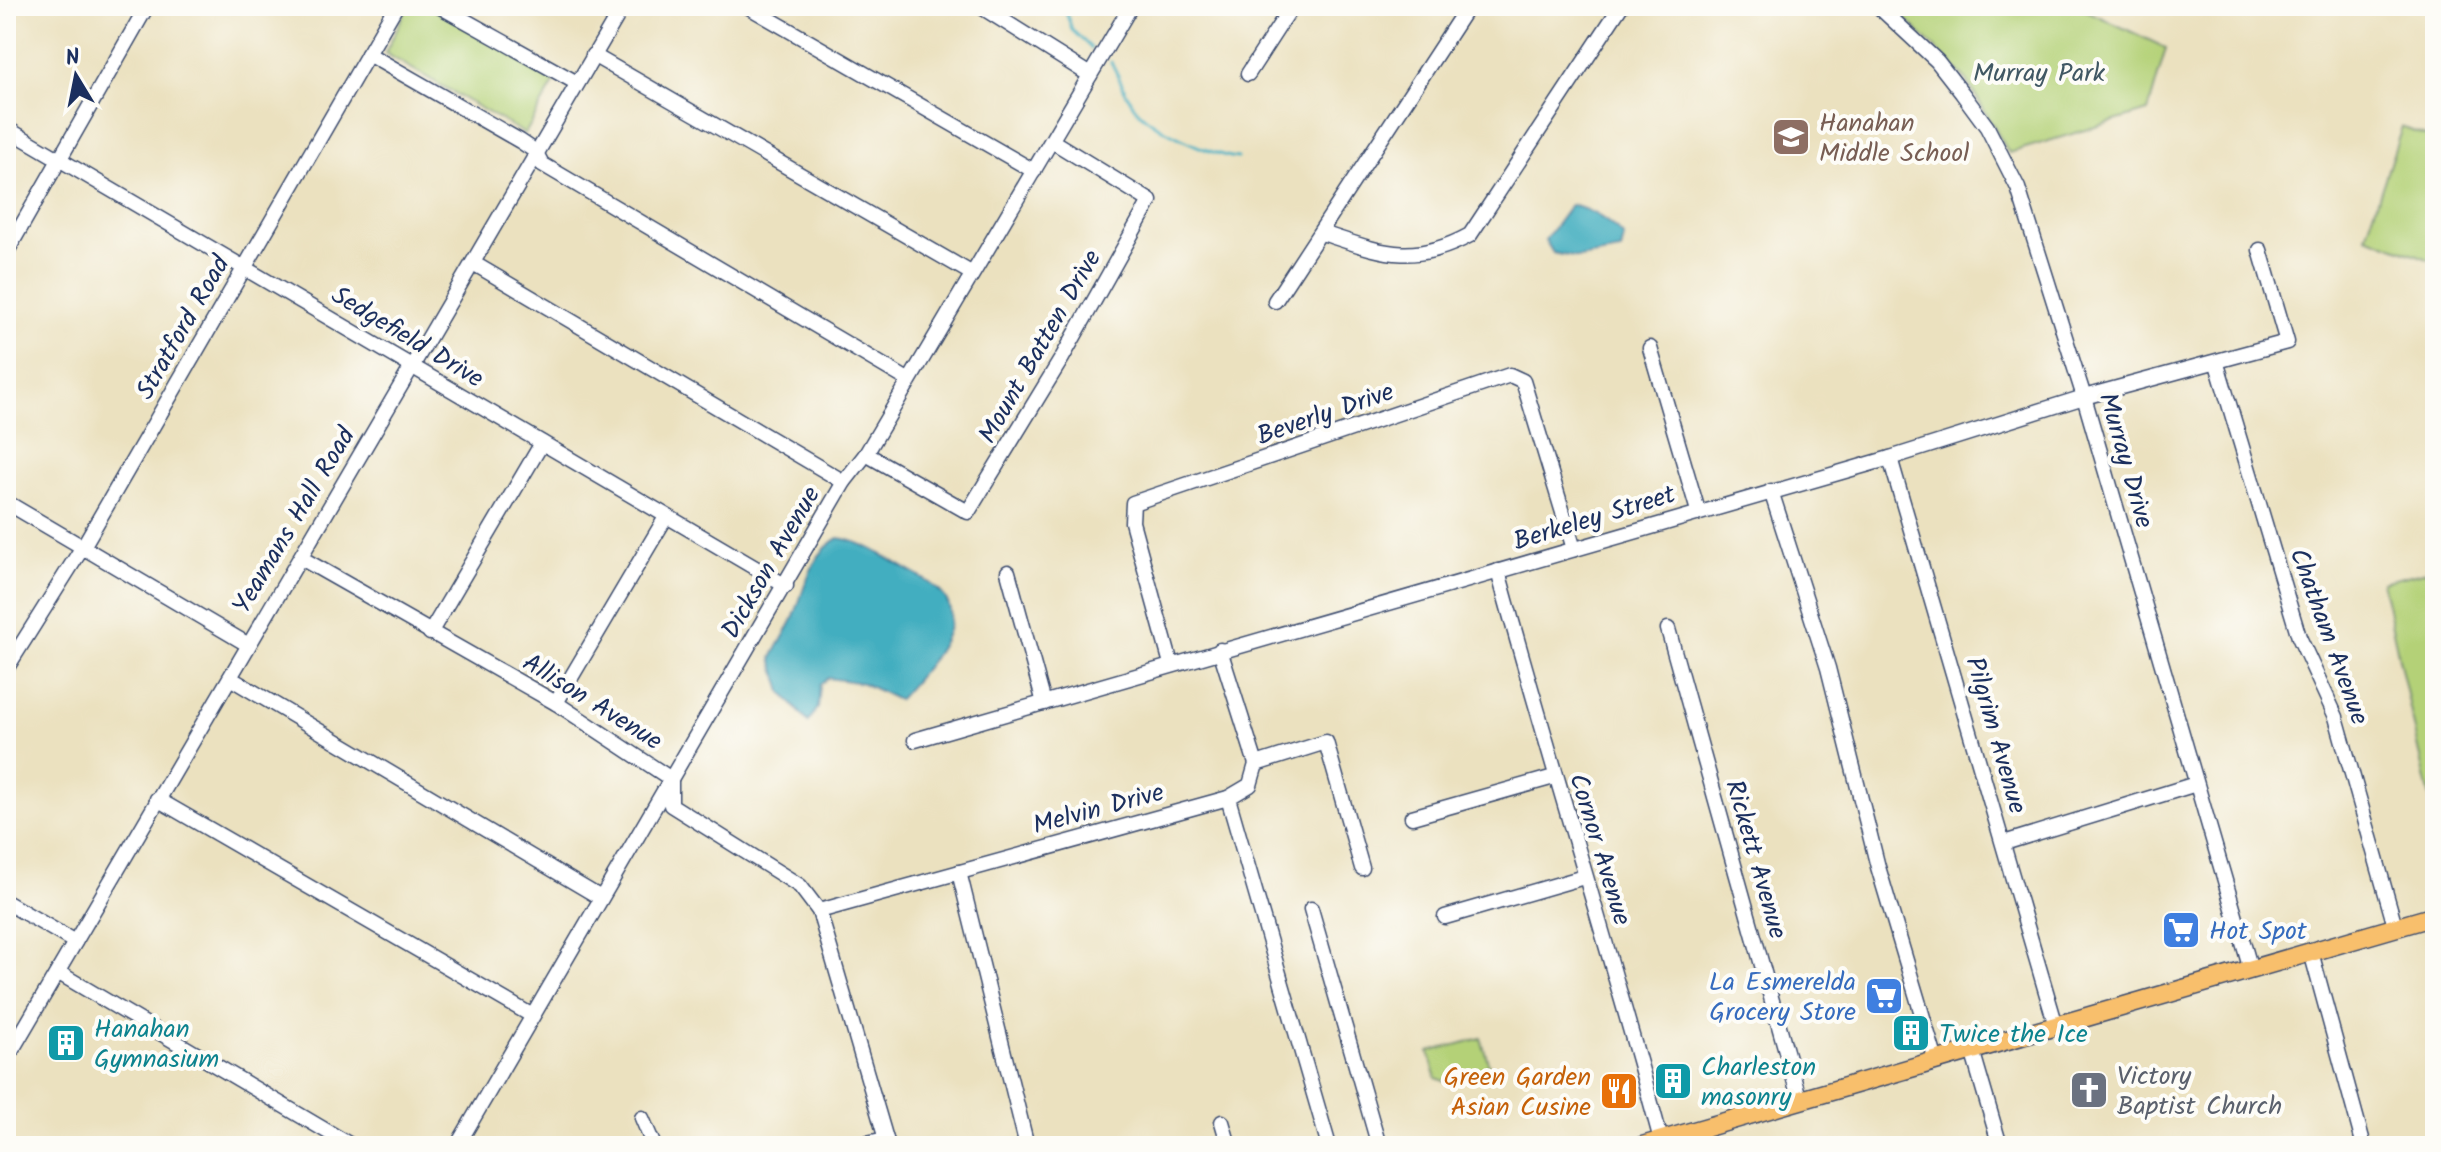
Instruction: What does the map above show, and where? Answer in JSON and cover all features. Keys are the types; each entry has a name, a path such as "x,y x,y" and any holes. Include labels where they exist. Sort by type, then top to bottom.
{"main road":[{"path":"1642,1146 2435,916"}],"street":[{"path":"6,253 147,6"},
{"name":"Stratford Road","path":"6,669 84,545 396,6"},
{"path":"439,6 577,83"},
{"name":"Yeamans Hall Road","path":"7,1055 59,973 247,644 301,558 535,151 623,6"},
{"path":"747,6 1034,171"},
{"path":"980,6 1090,75"},
{"name":"Dickson Avenue","path":"457,1146 844,482 866,454 1131,6"},
{"path":"1248,74 1292,6"},
{"path":"1275,301 1468,6"},
{"path":"1322,233 1391,255 1440,251 1470,235 1621,6"},
{"name":"Murray Drive","path":"1878,6 1937,61 1987,127 2018,188 2084,397 2251,970"},
{"path":"368,54 535,151 542,164 908,380"},
{"path":"593,55 971,273"},
{"name":"Sedgefield Drive","path":"6,128 786,586"},
{"name":"Mount Batten Drive","path":"866,454 968,512 1062,358 1150,201 1052,141"},
{"name":"Berkeley Street","path":"915,740 1698,511 1890,458 2084,397 2217,364 2287,342 2260,250"},
{"path":"473,263 844,482"},
{"path":"1650,348 1698,511"},
{"name":"Chatham Avenue","path":"2217,364 2299,637 2336,717 2395,926"},
{"name":"Beverly Drive","path":"1171,664 1132,522 1133,503 1510,375 1523,381 1574,549"},
{"path":"430,633 542,443"},
{"name":"Pilgrim Avenue","path":"1890,458 2056,1026"},
{"path":"1771,491 1828,668 1878,867 1936,1061"},
{"path":"6,502 84,545 247,644"},
{"path":"556,703 666,517"},
{"name":"Allison Avenue","path":"301,558 556,703 671,779 671,805 800,886 819,911 887,1142"},
{"name":"Cornor Avenue","path":"1498,571 1554,777 1627,1013 1661,1140"},
{"path":"1008,572 1044,703"},
{"name":"Rickett Avenue","path":"1668,629 1800,1101"},
{"path":"1220,650 1256,764 1250,785 1228,798 1329,1146"},
{"path":"230,678 601,898"},
{"path":"1256,764 1326,742 1362,868"},
{"path":"1412,817 1554,777"},
{"path":"2004,843 2196,784"},
{"name":"Melvin Drive","path":"819,911 1228,798"},
{"path":"157,799 531,1015"},
{"path":"959,872 1027,1146"},
{"path":"1445,917 1584,877"},
{"path":"6,902 75,942"},
{"path":"1311,909 1379,1146"},
{"path":"2435,916 2435,930"},
{"path":"2311,952 2364,1146"},
{"path":"59,973 352,1146"},
{"path":"1972,1050 2000,1146"},
{"path":"642,1118 654,1146"},
{"path":"1222,1122 1229,1146"},
{"path":"852,1146 887,1142"}],"green space":[{"path":"408,6 433,6 558,76 525,134 385,53"},
{"name":"Murray Park","path":"1893,6 2077,6 2166,48 2148,111 2009,153 1966,79"},
{"path":"2402,127 2435,140 2435,262 2366,236"},
{"path":"2435,569 2435,821 2382,582"},
{"path":"1481,1038 1490,1069 1444,1081 1436,1078 1429,1052"}],"water":[{"path":"1571,205 1593,213 1618,231 1624,237 1621,251 1579,258 1553,253 1545,240"},
{"path":"839,538 874,550 933,585 946,599 950,612 949,625 937,653 898,700 863,683 828,678 820,684 818,708 808,722 782,692 772,658 793,619 814,563"}],"waterway":[{"path":"1064,6 1072,30 1091,48"},
{"path":"1111,62 1134,106 1153,123 1197,146 1238,158"}],"place":[{"name":"Hanahan Middle School","path":"1791,137"},
{"name":"Hot Spot","path":"2181,930"},
{"name":"La Esmerelda Grocery Store","path":"1884,996"},
{"name":"Twice the Ice","path":"1911,1033"},
{"name":"Hanahan Gymnasium","path":"66,1043"},
{"name":"Charleston masonry","path":"1673,1081"},
{"name":"Victory Baptist Church","path":"2089,1090"},
{"name":"Green Garden Asian Cusine","path":"1619,1091"}]}
